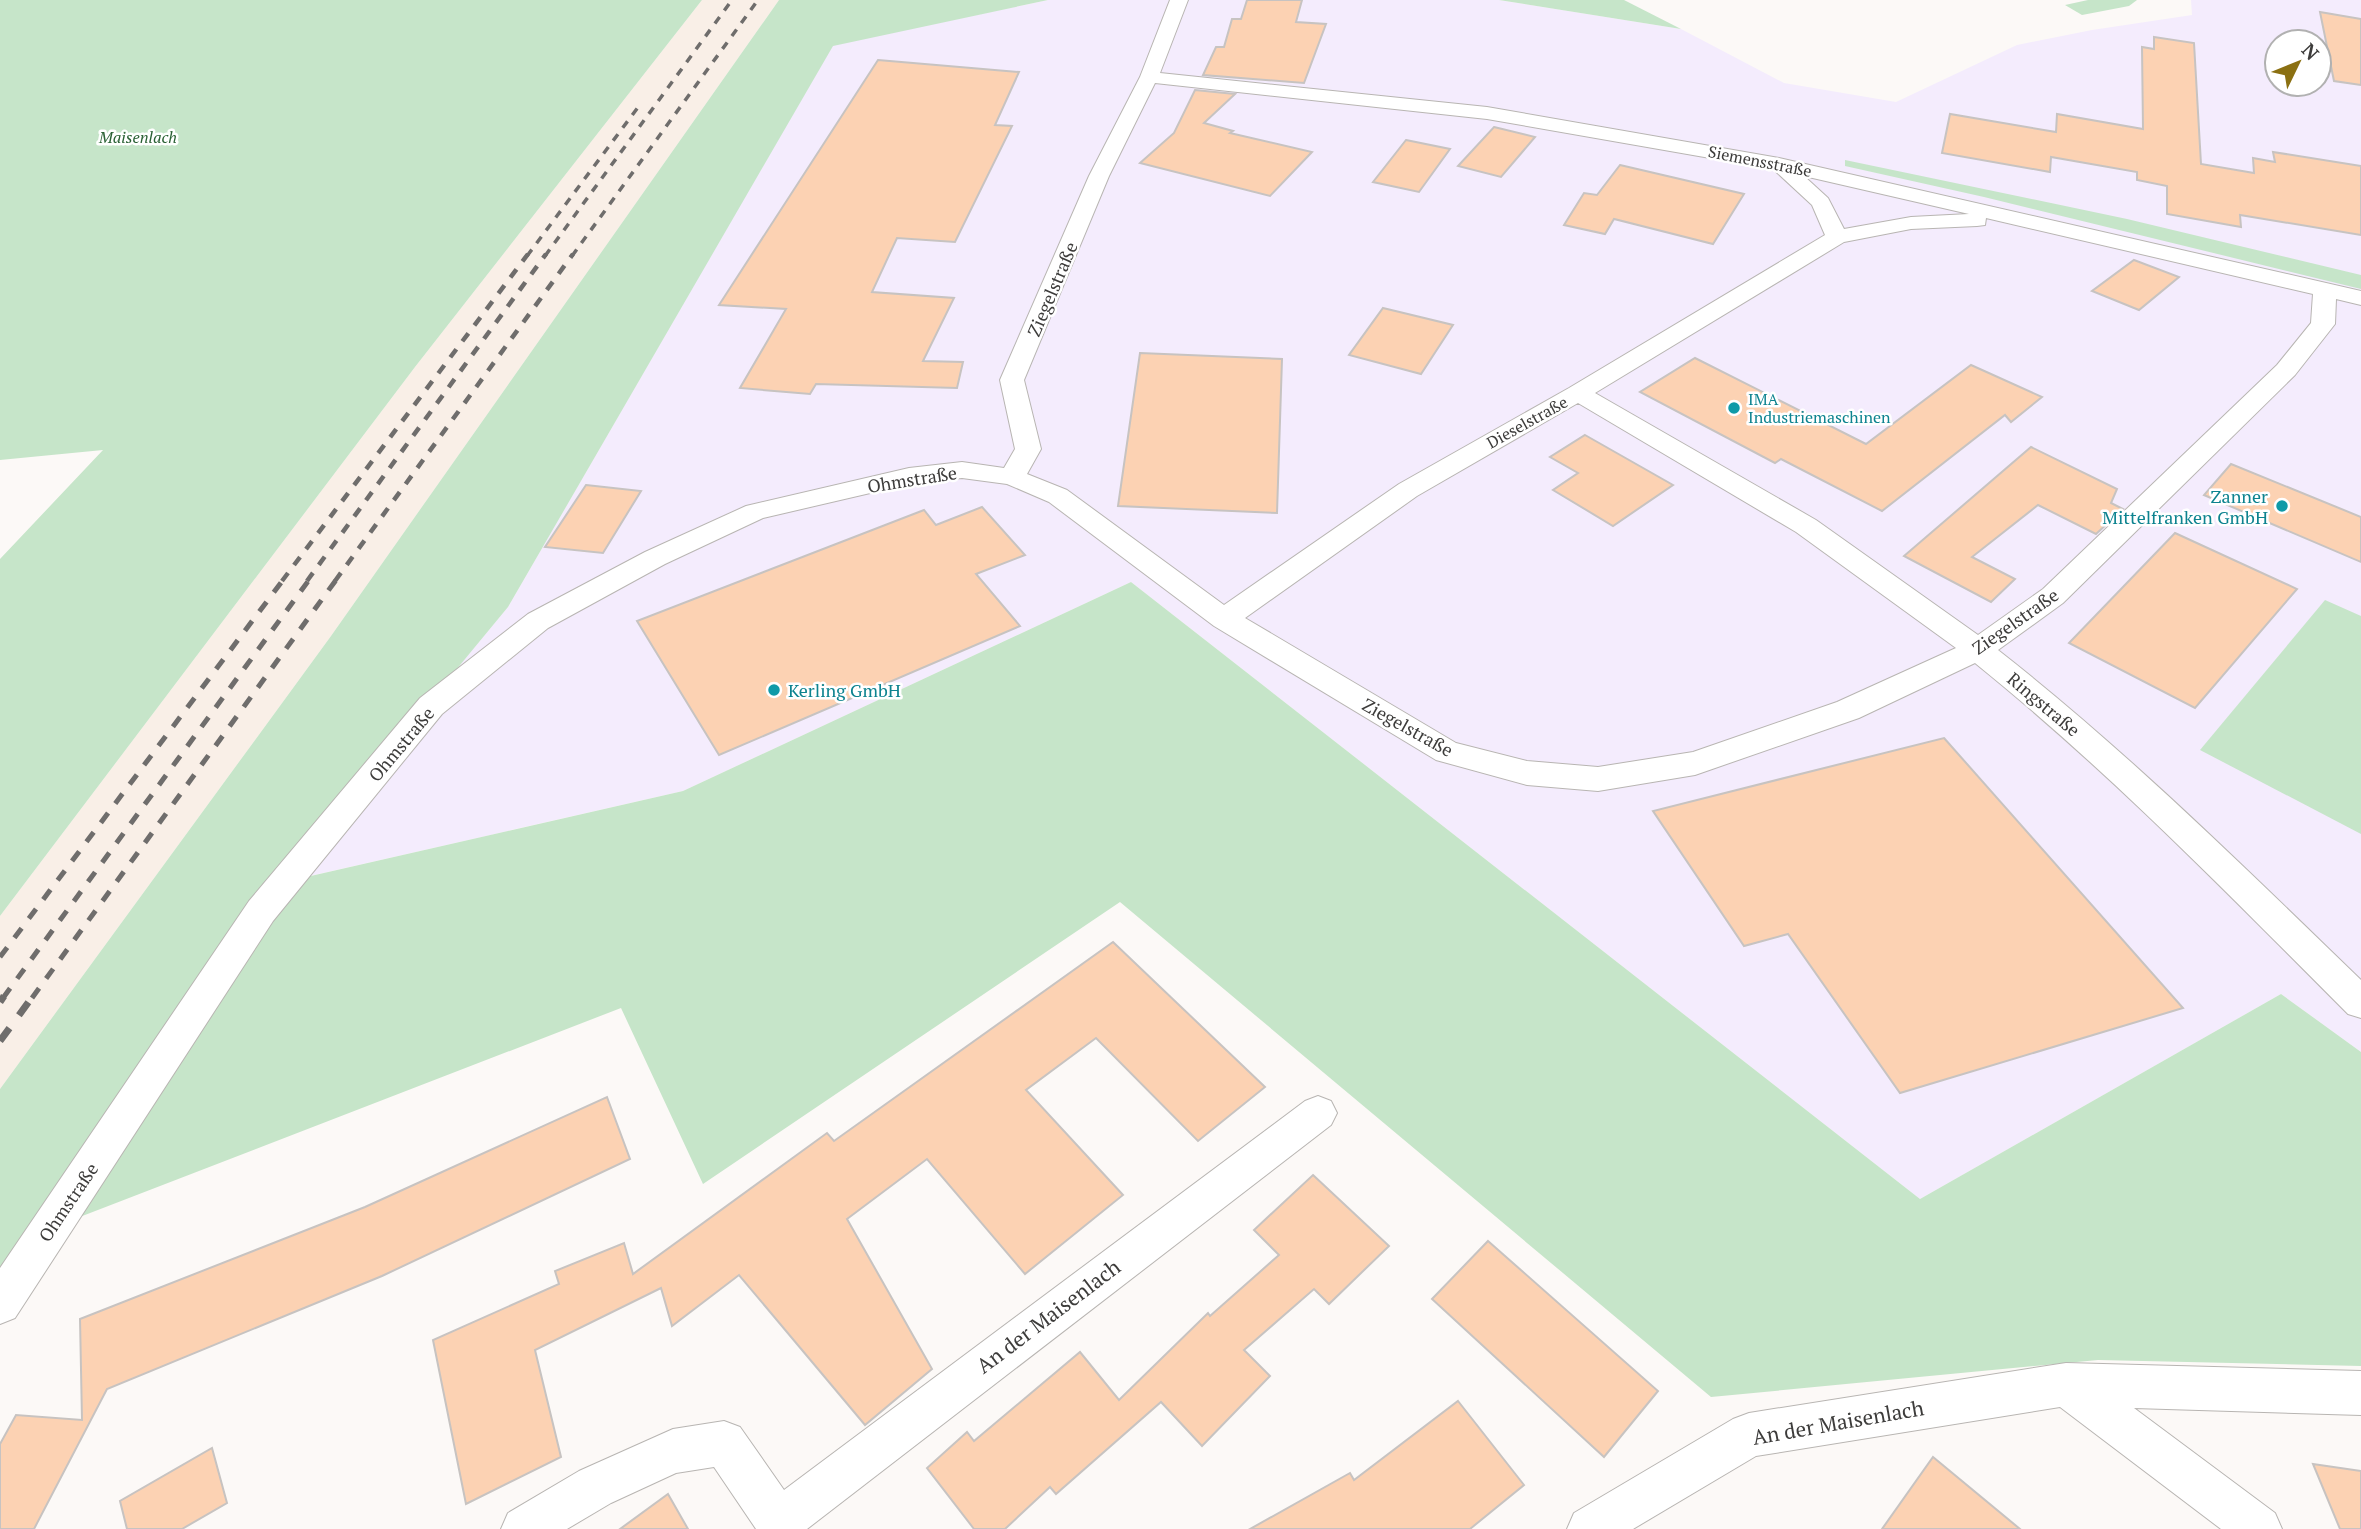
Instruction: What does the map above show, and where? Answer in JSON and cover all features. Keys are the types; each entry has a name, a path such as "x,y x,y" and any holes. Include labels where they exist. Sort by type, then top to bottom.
{"street":[{"name":"Ziegelstraße","path":"1179,0 1149,77 1098,176 1012,380 1028,449 1012,477 1058,496 1224,619 1447,752 1527,773 1598,779 1695,763 1848,710 1978,650 2053,596 2286,370 2323,324 2325,289"},
{"name":"Siemensstraße","path":"1149,77 1487,113 1779,164 2361,298"},
{"path":"1779,164 1821,202 1837,237"},
{"name":"Dieselstraße","path":"1224,619 1408,490 1578,393 1837,237 1911,223 2016,218"},
{"name":"Ringstraße","path":"1578,393 1806,526 1978,650 2061,716 2167,813 2361,1003"},
{"name":"Ohmstraße","path":"0,1304 261,911 431,706 538,621 655,558 755,512 909,476 962,470 1012,477"},
{"name":"An der Maisenlach","path":"524,1529 595,1487 673,1451 724,1443 781,1525 971,1373 1318,1113"},
{"path":"2066,1385 2259,1529"},
{"name":"An der Maisenlach","path":"1590,1529 1749,1435 2066,1385 2361,1393"}],"shaded area":[{"path":"702,0 779,0 331,636 0,1089 0,916 415,367"},
{"path":"1048,0 1499,0 1681,29 1784,83 1896,102 2017,45 2092,30 2192,15 2191,0 2361,0 2361,1052 2281,994 1920,1199 1131,582 683,791 279,883 508,607 833,45"}],"green space":[{"name":"Maisenlach","path":"0,0 702,0 415,367 0,916 0,559 103,450 0,460"},
{"path":"779,0 1048,0 833,46 508,607 280,883 683,791 1131,582 1920,1199 2281,994 2361,1052 2361,1366 2098,1360 1711,1397 1120,902 703,1184 621,1008 46,1230 0,1289 0,1089 331,636"},
{"path":"1499,0 1624,0 1681,29"},
{"path":"2088,0 2137,0 2129,6 2082,15 2065,5"},
{"path":"1845,160 2127,219 2361,275 2361,289 1845,166"},
{"path":"2325,600 2361,616 2361,834 2200,750"}],"building":[{"path":"1247,0 1302,0 1296,22 1326,24 1304,83 1203,75 1216,47 1224,47 1232,19 1241,19"},
{"path":"2320,12 2361,19 2361,85 2334,81 2333,28 2323,28"},
{"path":"2154,37 2194,43 2201,164 2254,173 2253,158 2275,162 2273,152 2361,166 2361,235 2240,215 2241,227 2167,214 2167,186 2137,180 2137,172 2051,157 2050,172 1942,153 1950,114 2056,132 2057,114 2143,129 2142,47 2154,49"},
{"path":"878,60 1019,72 995,125 1012,126 955,242 897,238 872,292 954,298 923,361 963,362 957,388 816,384 810,394 740,388 786,309 719,305"},
{"path":"1195,90 1235,94 1204,123 1233,131 1230,133 1312,152 1270,196 1140,163 1174,133"},
{"path":"1494,127 1535,137 1501,177 1458,166"},
{"path":"1406,140 1450,149 1419,192 1373,182"},
{"path":"1620,165 1744,194 1713,244 1614,219 1605,234 1564,225 1584,193 1597,195"},
{"path":"2134,260 2179,277 2139,310 2092,291"},
{"path":"1383,308 1453,325 1421,374 1349,355"},
{"path":"1140,353 1282,359 1277,513 1118,506"},
{"path":"1695,358 1866,444 1971,365 2042,397 2011,422 2005,415 1882,511 1781,459 1775,463 1640,392"},
{"path":"1585,435 1673,485 1613,526 1553,490 1578,473 1550,457"},
{"path":"2031,447 2117,489 2111,503 2123,509 2096,534 2038,505 1972,557 2015,579 1991,602 1904,556"},
{"name":"Zanner Mittelfranken GmbH","path":"2231,464 2361,517 2361,562 2204,495"},
{"path":"586,485 641,491 603,553 545,547"},
{"name":"Kerling GmbH","path":"982,507 1025,555 976,574 1020,626 719,755 637,621 924,510 936,525"},
{"path":"2175,533 2297,589 2195,708 2069,643"},
{"path":"1944,738 2183,1008 1900,1093 1788,934 1744,946 1653,811"},
{"path":"1113,942 1265,1087 1198,1141 1096,1038 1026,1090 1123,1195 1025,1274 927,1159 847,1219 932,1369 865,1425 739,1275 672,1326 661,1288 535,1350 561,1457 466,1504 433,1340 559,1284 555,1271 624,1243 633,1274 827,1133 834,1141"},
{"path":"607,1097 630,1159 382,1276 107,1389 34,1529 0,1529 0,1444 16,1415 82,1420 80,1319 365,1207"},
{"path":"1313,1175 1389,1246 1329,1304 1314,1289 1244,1350 1270,1376 1202,1446 1161,1402 1056,1494 1050,1487 1005,1529 974,1529 927,1468 967,1432 974,1441 1080,1352 1119,1400 1208,1313 1210,1316 1279,1255 1254,1230"},
{"path":"1488,1241 1658,1391 1604,1457 1432,1299"},
{"path":"1458,1401 1524,1485 1470,1529 1250,1529 1350,1473 1354,1480"},
{"path":"212,1448 227,1503 182,1529 127,1529 120,1501"},
{"path":"1933,1457 2020,1529 1882,1529"},
{"path":"2313,1464 2361,1471 2361,1529 2340,1529"},
{"path":"668,1494 688,1529 620,1529"}],"railway":[{"path":"545,256 732,0"},
{"path":"572,256 758,0"},
{"path":"527,256 639,106"},
{"path":"282,581 528,254"},
{"path":"307,581 546,254"},
{"path":"335,581 573,254"},
{"path":"0,957 283,580"},
{"path":"3,998 309,580"},
{"path":"32,998 336,580"},
{"path":"0,1002 4,996"},
{"path":"0,1041 33,996"}],"place":[{"name":"IMA Industriemaschinen","path":"1734,408"},
{"name":"Zanner Mittelfranken GmbH","path":"2282,506"},
{"name":"Kerling GmbH","path":"774,690"}]}
